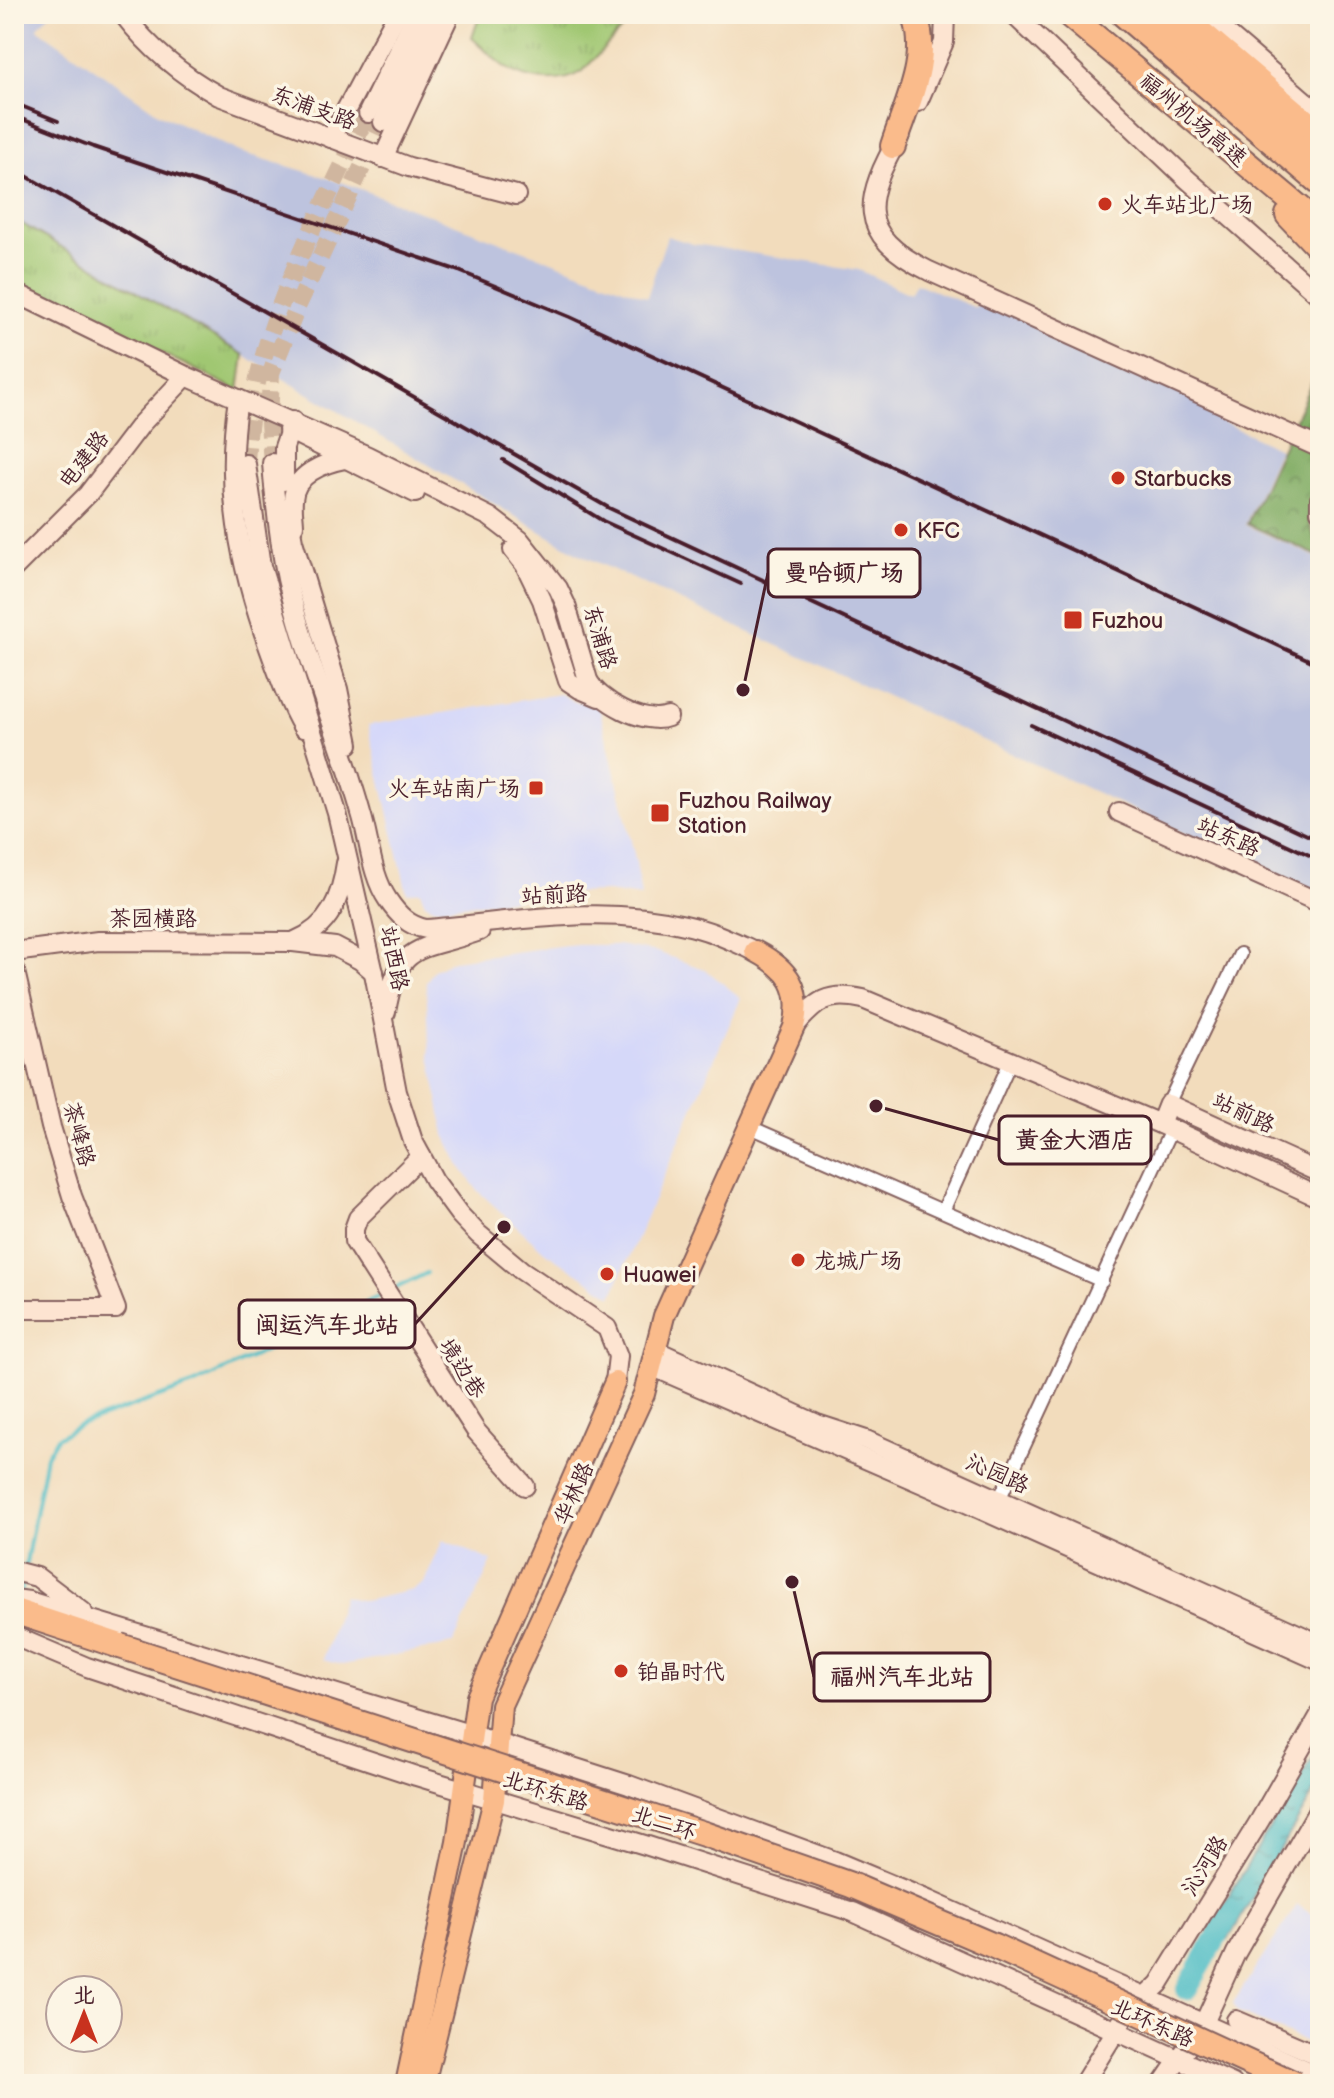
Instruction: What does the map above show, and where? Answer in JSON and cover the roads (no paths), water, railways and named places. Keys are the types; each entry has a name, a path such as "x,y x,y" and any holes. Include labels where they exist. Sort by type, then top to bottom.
{"highway":[{"path":"893,146 920,59 919,27 914,14"},
{"name":"福州机场高速","path":"1068,14 1320,225"},
{"name":"福州机场高速","path":"1123,14 1320,183"},
{"path":"1148,14 1265,110 1320,165"},
{"path":"1179,14 1320,134"},
{"path":"1209,132 1320,249"},
{"name":"北二环","path":"18,1619 846,1898 990,1958 1259,2084"},
{"name":"北二环","path":"118,1652 704,1834 851,1885 994,1946 1295,2084"}],"main road":[{"name":"东浦支路","path":"123,14 153,48 195,83 239,104 383,158 448,179 516,195"},
{"path":"331,138 397,14"},
{"path":"416,14 376,117 434,14"},
{"path":"383,158 450,14"},
{"path":"945,14 944,42 877,182 872,210 880,234 897,253 929,271 1320,448"},
{"path":"1013,14 1187,179 1320,296"},
{"path":"1204,14 1320,114"},
{"name":"东浦路","path":"14,292 291,426 480,510 511,532 554,581 566,605 590,684 598,694 614,702"},
{"name":"电建路","path":"14,568 88,494 142,423 186,376"},
{"path":"238,399 233,428 231,478 243,564 259,622 288,703 321,759"},
{"path":"291,426 284,447 283,464 293,541 338,689 362,814"},
{"name":"东浦路","path":"291,426 345,459 481,525 505,542 525,565 535,584 568,681 614,702"},
{"path":"293,541 292,497 300,481 325,464 345,459"},
{"path":"272,463 277,525 288,581 362,814"},
{"name":"站西路","path":"246,464 261,566 347,852 405,1119 421,1156 459,1214 478,1234 521,1270 607,1328 618,1356 615,1382"},
{"path":"1320,499 1320,511"},
{"path":"614,702 642,719 656,721 668,717"},
{"name":"站东路","path":"1119,812 1320,903"},
{"name":"站前路","path":"362,814 376,877 394,908 415,927 426,929 582,915 666,921 709,932 755,951"},
{"path":"293,942 320,927 330,914 343,884 347,852"},
{"path":"383,1026 390,989 403,960 415,950 509,921"},
{"name":"茶园横路","path":"14,952 98,941 293,942 335,947 360,960 374,973"},
{"name":"华林路","path":"424,2084 494,1800 501,1705 644,1394 664,1316 794,1027 797,1000 792,983 780,966 755,951"},
{"name":"茶峰路","path":"14,967 51,1127 72,1196 116,1309 14,1309"},
{"path":"794,1027 813,1006 827,998 852,996 875,1003 1166,1127 1320,1198"},
{"path":"1166,1127 1168,1104"},
{"name":"站前路","path":"1168,1104 1320,1173"},
{"name":"境边巷","path":"421,1156 355,1223 354,1241 483,1440 525,1486"},
{"path":"653,1358 995,1507 1320,1661"},
{"name":"华林路","path":"406,2084 465,1791 477,1697 615,1382"},
{"name":"沁园路","path":"995,1507 1320,1644"},
{"path":"14,1571 37,1577 95,1621"},
{"path":"18,1619 95,1621 629,1785 835,1861 940,1905 1320,2076"},
{"name":"北环东路","path":"18,1619 87,1667 465,1791 853,1912 1233,2084"},
{"name":"沁河路","path":"1083,2084 1125,2016 1159,1984 1320,1715"},
{"path":"1162,2084 1204,2023 1236,1953 1320,1807"},
{"path":"1236,2020 1320,2056"}],"street":[{"path":"1168,1104 1240,954"},
{"path":"943,1211 1011,1060"},
{"path":"748,1126 1102,1281"},
{"path":"995,1507 1102,1281 1166,1127"}],"water":[{"path":"1320,1745 1320,1782 1228,1940 1208,1930"}],"waterway":[{"path":"394,1289 427,1273"},
{"path":"25,1568 46,1456 57,1438 82,1424 193,1385 382,1295"},
{"path":"20,1596 23,1577"},
{"path":"1187,1989 1231,1912"}],"tunnel":[{"path":"246,464 260,371 273,327 307,240 368,113"},
{"path":"272,463 269,423 271,373 298,305 383,122"}],"railway":[{"path":"14,103 58,121"},
{"path":"14,116 93,147 459,271 570,317 1320,665"},
{"path":"14,169 609,508 1320,841"},
{"path":"503,460 603,521 741,584"},
{"path":"1031,725 1320,860"}],"place":[{"name":"火车站北广场","path":"1105,204"},
{"name":"Starbucks","path":"1118,478"},
{"name":"KFC","path":"901,530"},
{"name":"Fuzhou","path":"1073,620"},
{"name":"曼哈顿广场","path":"743,690"},
{"name":"火车站南广场","path":"536,788"},
{"name":"Fuzhou Railway Station","path":"660,813"},
{"name":"黄金大酒店","path":"876,1106"},
{"name":"闽运汽车北站","path":"504,1227"},
{"name":"龙城广场","path":"798,1260"},
{"name":"Huawei","path":"607,1274"},
{"name":"福州汽车北站","path":"792,1582"},
{"name":"铂晶时代","path":"621,1671"}]}
